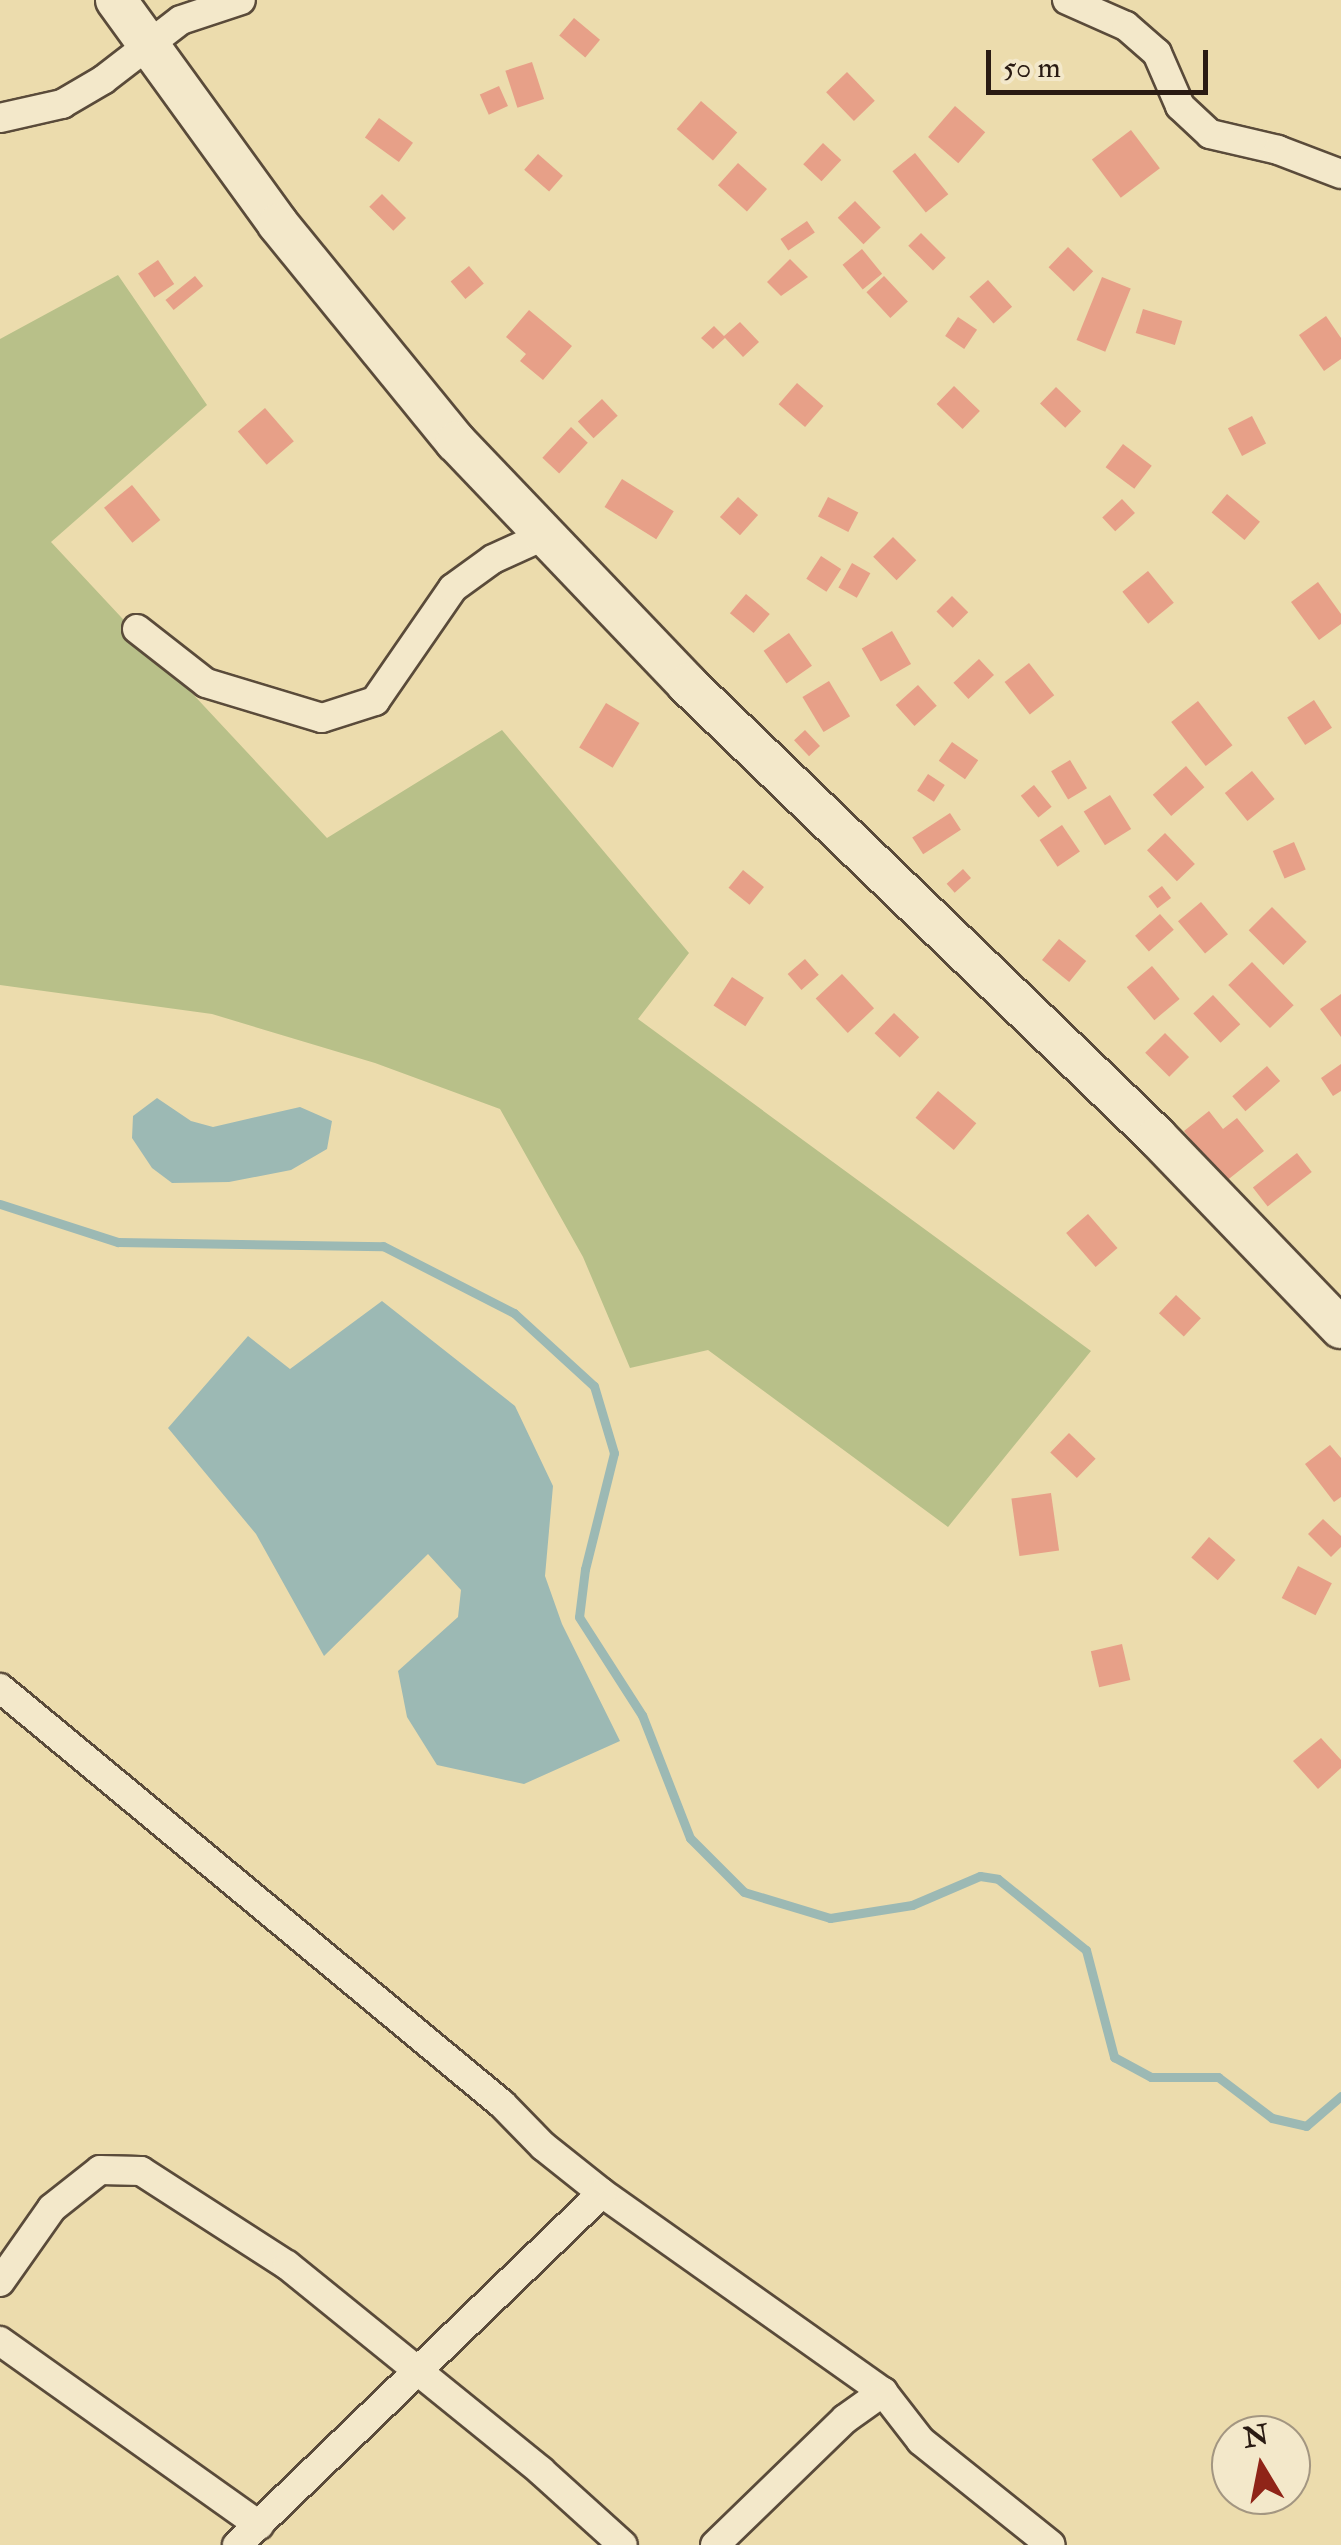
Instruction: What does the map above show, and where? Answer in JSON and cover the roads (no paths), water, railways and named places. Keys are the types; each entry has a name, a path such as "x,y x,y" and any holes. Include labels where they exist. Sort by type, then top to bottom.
{"main road":[{"path":"116,0 363,332 456,442 687,684 1158,1137 1341,1328"}],"street":[{"path":"0,118 62,104 104,80 181,20 241,0"},
{"path":"1067,0 1126,26 1157,54 1180,106 1210,134 1278,150 1341,174"},
{"path":"137,628 206,683 322,718 374,701 453,588 493,559 546,535"},
{"path":"5,1703 502,2104 543,2146 602,2194 883,2392 922,2441 1051,2545"},
{"path":"0,2282 52,2208 100,2170 141,2171 287,2266 540,2471 622,2545"},
{"path":"237,2545 602,2194"},
{"path":"0,2341 259,2525"},
{"path":"715,2545 845,2419 883,2392"}],"water":[{"path":"157,1098 191,1121 213,1127 300,1107 332,1121 327,1149 291,1170 229,1182 172,1183 152,1168 132,1138 133,1116"},
{"path":"382,1301 515,1406 553,1486 545,1576 562,1624 620,1741 524,1784 437,1765 407,1717 398,1671 458,1617 461,1590 428,1554 324,1656 256,1534 168,1428 248,1336 290,1369"}],"waterway":[{"path":"0,1204 118,1242 383,1246 514,1313 594,1386 614,1453 585,1569 579,1617 642,1715 690,1838 744,1892 830,1918 912,1905 980,1876 998,1879 1086,1950 1114,2057 1151,2077 1218,2077 1272,2118 1306,2126 1341,2096"}]}
